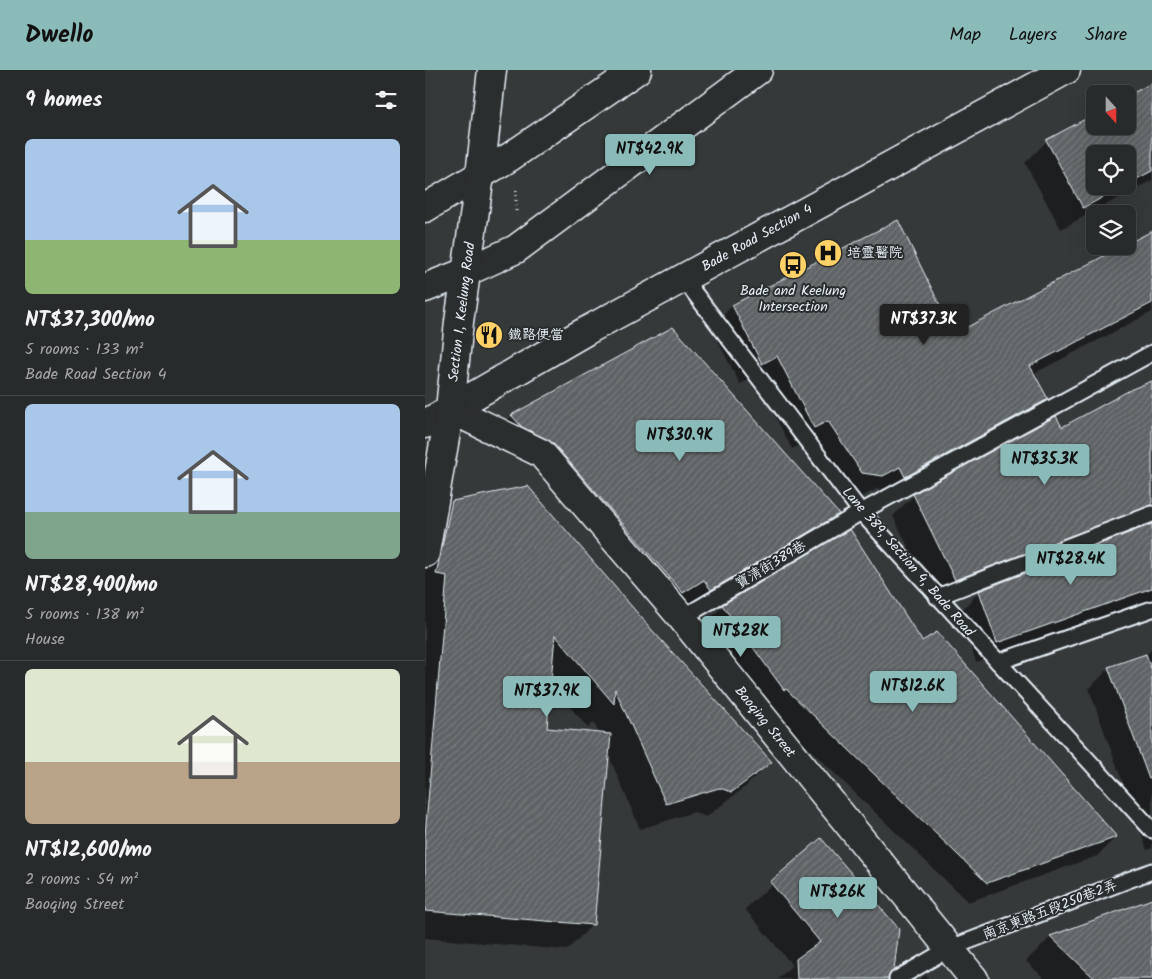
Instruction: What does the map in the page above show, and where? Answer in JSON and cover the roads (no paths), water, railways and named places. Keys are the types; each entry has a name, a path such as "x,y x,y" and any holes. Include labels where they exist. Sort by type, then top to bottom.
{"street":[{"name":"Section 1, Keelung Road","path":"425,553 450,408 465,272 481,174 492,70"},
{"path":"425,208 481,174 637,70"},
{"path":"425,288 515,249 758,70"},
{"name":"Bade Road Section 4","path":"425,424 450,408 683,278 1066,70"},
{"name":"Bade Road Section 4","path":"425,434 450,408"},
{"name":"Baoqing Street","path":"450,408 541,453 681,618 973,979"}],"lane":[{"name":"Lane 389, Section 4, Bade Road","path":"683,278 861,512 1152,830"},
{"name":"寶清街389巷","path":"681,618 861,512 1152,353"},
{"path":"937,597 1152,514"},
{"path":"998,662 1152,608"},
{"name":"南京東路五段250巷2弄","path":"897,979 948,949 1152,871"}],"place":[{"name":"培靈醫院","path":"828,253"},
{"name":"Bade and Keelung Intersection","path":"793,265"},
{"name":"鐵路便當","path":"489,335"}]}
